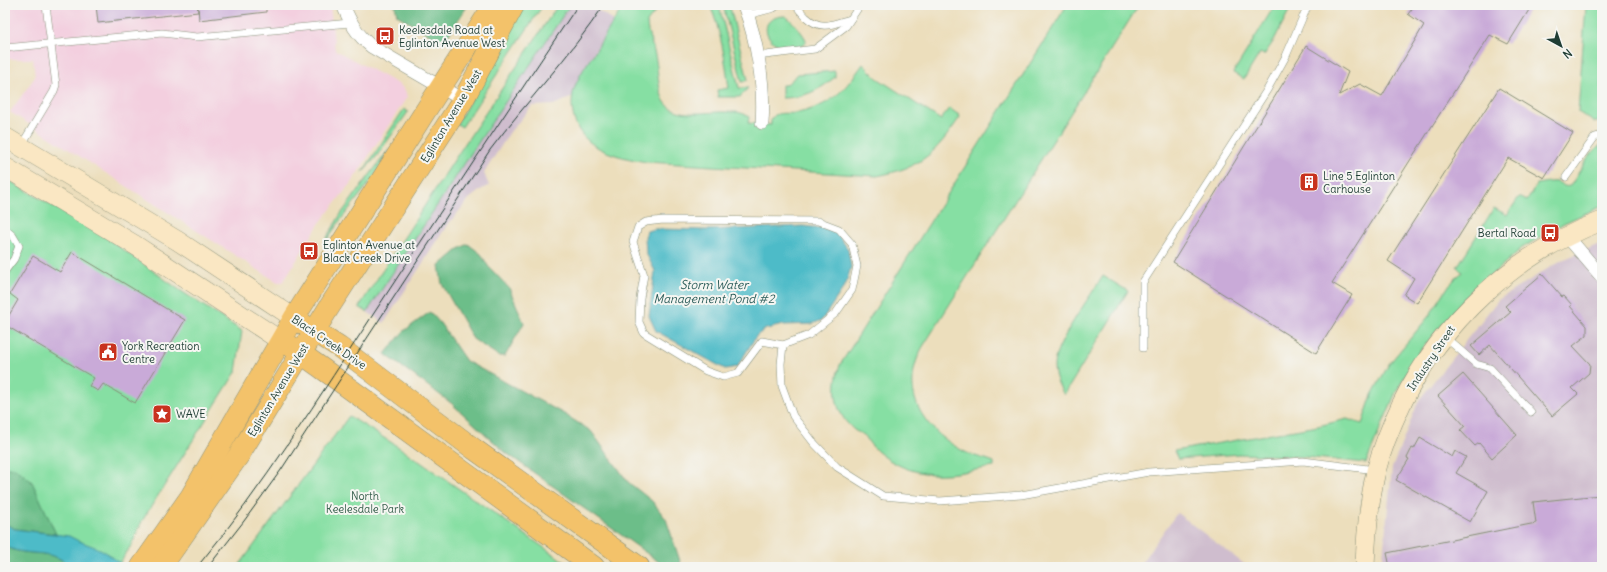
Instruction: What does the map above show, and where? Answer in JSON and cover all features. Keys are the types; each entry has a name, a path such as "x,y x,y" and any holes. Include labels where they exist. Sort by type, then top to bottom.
{"main road":[{"name":"Eglinton Avenue West","path":"155,562 191,496 294,318 494,5"},
{"name":"Eglinton Avenue West","path":"155,562 239,455 314,331 463,100 514,5"},
{"name":"Black Creek Drive","path":"13,141 178,241 339,347 474,449 639,567"},
{"path":"5,168 135,245 282,340 594,567"},
{"name":"Industry Street","path":"1365,567 1367,528 1376,470 1390,429 1403,401 1422,368 1444,336 1468,308 1518,265 1567,236 1602,221"}],"street":[{"path":"343,5 350,23 363,40 463,100"},
{"path":"746,10 757,56 763,105 762,122"},
{"path":"1567,236 1602,278"}],"lane":[{"path":"13,141 54,91 56,85 46,5"},
{"path":"746,10 774,8 778,5"},
{"path":"796,5 812,23 824,27 850,19"},
{"path":"757,56 815,49 846,26 860,5"},
{"path":"1142,348 1143,282 1267,90 1286,56 1308,5"},
{"path":"5,48 162,33 197,38 350,23"},
{"path":"1566,177 1595,137 1602,135"},
{"path":"663,220 818,221 838,229 852,244 858,266 852,290 836,313 808,335 783,345 762,341 738,373 723,378 706,371 644,333 639,322 640,298 644,275 633,242 638,227 646,222 663,220"},
{"path":"5,229 13,236 18,246 14,259 5,271"},
{"path":"1444,336 1476,364 1490,368 1531,412"},
{"path":"783,345 781,364 782,386 793,416 814,443 837,467 883,496 940,502 1021,495 1149,472 1303,461 1376,470"}],"shaded area":[{"path":"5,5 330,5 335,50 400,85 405,90 407,97 351,183 319,224 283,282 277,282 10,112 35,77 33,59 5,59"},
{"path":"570,5 590,5 614,21 581,73 573,97 553,105 532,106 510,132 484,173 489,186 482,189 469,199 446,227 384,323 367,312"},
{"path":"1602,243 1602,567 1382,567 1392,468 1419,400 1498,300 1560,261"},
{"path":"1177,513 1248,567 1138,567"}],"green space":[{"path":"395,5 468,5 443,43 397,15"},
{"path":"523,5 543,5 462,127 457,124"},
{"path":"558,5 570,5 367,312 359,307 462,148"},
{"path":"624,5 658,5 658,8 647,22 648,32 654,50 662,96 666,104 680,112 737,112 749,117 748,123 771,125 771,119 775,115 783,113 797,113 828,102 843,90 863,64 877,78 941,120 949,108 960,117 943,141 926,157 905,168 877,176 647,162 612,154 591,143 583,136 577,126 573,114 572,99 580,75"},
{"path":"710,5 719,5 739,88 748,88 740,97 718,97 717,90 729,88 720,35"},
{"path":"723,5 729,5 731,11 748,80 742,82"},
{"path":"1067,5 1139,5 922,348 915,365 913,381 914,395 919,409 927,422 950,443 968,454 994,462 994,467 959,473 933,474 917,472 902,467 895,464 876,450 863,434 853,429 842,415 836,399 836,382 840,365"},
{"path":"1275,5 1292,5 1273,42 1264,55 1260,53 1244,79 1233,73"},
{"path":"1586,5 1602,5 1602,122 1594,122 1578,112"},
{"path":"785,16 800,30 806,40 802,46 794,48 784,47 776,44 770,39 766,27 769,22 775,18"},
{"path":"835,71 835,77 817,90 797,97 782,98 782,85 786,85 798,74"},
{"path":"404,109 408,112 376,157 362,173"},
{"path":"1602,144 1602,206 1564,223 1522,248 1464,299 1418,353 1396,392 1366,463 1305,457 1239,454 1178,459 1174,451 1318,426 1347,419 1362,424 1372,395 1389,364 1429,316 1450,284 1462,272 1457,267 1494,208 1507,215 1519,197 1527,201 1537,184 1557,182 1566,186 1571,185 1588,158"},
{"path":"389,149 374,177 327,240 326,239 341,214"},
{"path":"5,178 107,238 181,291 242,331 236,372 142,521 132,544 117,567 5,567"},
{"path":"468,244 481,254 488,266 509,288 524,323 505,356 499,356 473,339 442,284 439,266 459,249"},
{"path":"1103,276 1128,291 1064,395 1055,373 1054,366 1056,357 1066,333"},
{"path":"430,312 440,323 466,361 564,414 591,431 628,482 652,501 666,519 682,567 666,567 505,452 451,403 385,354 404,331"},
{"name":"North Keelesdale Park","path":"349,416 400,448 572,567 238,567"},
{"path":"5,468 15,468 32,482 56,534 15,529 5,524"},
{"path":"5,545 20,551 55,557 63,561 69,567 5,567"}],"water":[{"name":"Storm Water Management Pond #2","path":"803,226 831,229 839,236 848,249 851,267 846,284 822,320 812,324 783,325 766,329 757,335 737,367 725,369 656,331 649,316 655,271 646,253 645,237 647,231 655,229 708,230"},
{"path":"5,524 15,529 69,536 102,550 126,567 88,567 80,563 78,567 69,567 63,561 55,557 12,549 5,545"}],"building":[{"path":"96,5 197,5 198,12 98,23"},
{"path":"198,5 266,5 266,12 199,20"},
{"name":"Line 5 Eglinton Carhouse","path":"1415,5 1532,5 1508,44 1490,35 1332,283 1352,295 1316,353 1173,262 1306,46 1348,72 1339,95 1360,84 1382,96 1424,25 1408,14"},
{"path":"1499,88 1573,133 1544,178 1508,158 1417,303 1404,295 1414,278 1388,261"},
{"name":"York Recreation Centre","path":"72,252 185,320 135,403 103,384 98,391 89,386 94,378 5,325 5,322 18,300 10,294 33,256 60,272"},
{"path":"1542,274 1562,297 1564,296 1572,305 1570,306 1587,326 1587,335 1573,346 1590,364 1589,373 1572,388 1578,394 1552,416 1490,345 1479,355 1471,346 1511,312 1505,306"},
{"path":"1463,374 1517,435 1492,458 1479,443 1475,446 1460,430 1465,426 1438,396"},
{"path":"1420,438 1452,457 1455,451 1466,457 1456,473 1488,491 1470,522 1396,480 1409,459 1407,458 1412,448 1414,449"},
{"path":"1600,495 1602,515 1602,567 1390,567 1387,553 1536,523 1533,502"}],"tram line":[{"path":"197,567 245,505 290,441 578,5"},
{"path":"208,567 281,470 490,150 563,60 604,5"}],"place":[{"name":"Keelesdale Road at Eglinton Avenue West","path":"385,36"},
{"name":"Line 5 Eglinton Carhouse","path":"1309,182"},
{"name":"Bertal Road","path":"1550,233"},
{"name":"Eglinton Avenue at Black Creek Drive","path":"309,251"},
{"name":"York Recreation Centre","path":"108,352"},
{"name":"WAVE","path":"162,414"}]}
